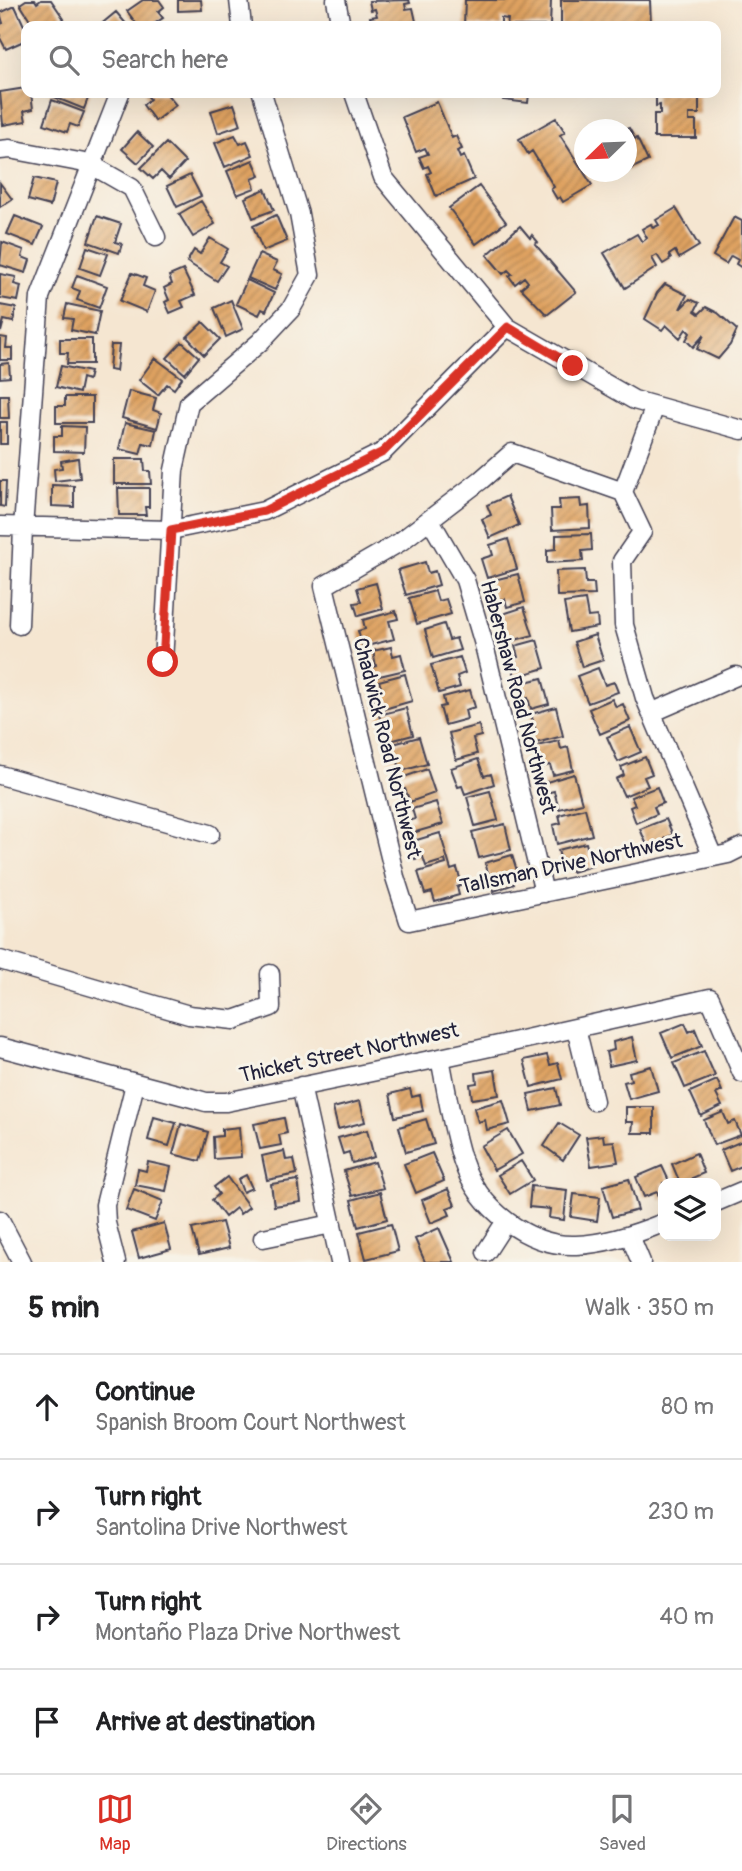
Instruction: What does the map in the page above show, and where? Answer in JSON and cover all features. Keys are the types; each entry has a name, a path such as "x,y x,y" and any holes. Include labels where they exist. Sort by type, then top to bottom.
{"street":[{"path":"236,21 239,0"},
{"path":"336,0 340,21"},
{"path":"19,625 23,528 40,297 118,98"},
{"path":"163,662 174,470 189,403 260,342 291,309 310,275 299,214 264,98"},
{"path":"356,98 383,177 508,327 634,400 742,430"},
{"path":"0,150 90,164 132,188 156,237"},
{"path":"0,526 171,530 264,511 383,452 508,327"},
{"path":"622,492 655,406"},
{"path":"430,520 512,453 622,492 642,532 622,561 624,625 651,713 713,857"},
{"name":"Chadwick Road Northwest","path":"409,921 392,864 324,586 400,542 430,520"},
{"name":"Habershaw Road Northwest","path":"430,520 465,580 483,641 544,893"},
{"path":"651,713 736,676"},
{"path":"0,775 210,834"},
{"name":"Tallsman Drive Northwest","path":"409,921 713,857 742,848"},
{"path":"0,960 189,1015 234,1020 271,1007 270,974"},
{"name":"Thicket Street Northwest","path":"0,1047 206,1102 226,1102 710,998 742,1073"},
{"path":"576,1028 594,1101"},
{"path":"440,1058 463,1163 477,1192 506,1221 548,1241 575,1245 630,1236 658,1225"},
{"path":"116,1262 106,1223 105,1205 135,1084"},
{"path":"302,1086 340,1262"},
{"path":"721,1200 742,1191"},
{"path":"0,1220 22,1262"},
{"path":"486,1252 506,1221"},
{"path":"263,1238 332,1224"},
{"path":"630,1236 641,1262"}],"building":[{"path":"26,0 35,0 37,3 51,0 64,19 31,21 20,4"},
{"path":"143,0 159,0 164,7 158,12 163,18 158,21 134,21 127,11"},
{"path":"178,0 201,0 202,10 178,11"},
{"path":"409,0 410,3 405,4 406,9 413,8 416,21 371,21 370,17 377,16 375,9 371,10 369,1"},
{"path":"465,0 551,0 550,21 508,21 501,18 501,21 464,21"},
{"path":"561,0 650,0 651,21 561,21"},
{"path":"15,6 22,21 21,42 6,49 0,38 0,24 3,23 0,13"},
{"path":"116,12 124,21 105,21"},
{"path":"21,89 21,98 32,98 33,109 24,111 26,121 3,125 0,92"},
{"path":"56,98 88,98 84,109"},
{"path":"170,98 176,105 155,121 143,105 150,99"},
{"path":"503,98 528,98 528,103"},
{"path":"656,98 699,98 699,114 689,114 689,121 696,121 696,138 654,138 654,114 660,114 660,105 656,106"},
{"path":"52,100 84,112 78,127 70,124 67,132 44,124"},
{"path":"437,102 452,138 456,136 462,149 457,151 460,158 464,156 474,179 436,196 427,174 431,172 428,166 424,168 419,157 428,154 425,148 416,152 402,117"},
{"path":"234,104 241,125 218,133 211,111"},
{"path":"556,118 565,132 560,135 574,157 574,182 590,182 592,185 563,202 560,197 557,199 551,189 554,187 532,151 528,154 519,139"},
{"path":"137,132 153,147 138,163 122,149"},
{"path":"235,135 240,144 247,141 253,155 225,167 215,143"},
{"path":"637,138 648,161 637,166"},
{"path":"166,143 185,162 169,179 161,171 153,179 141,168"},
{"path":"253,160 260,176 252,179 255,188 237,195 227,171"},
{"path":"190,175 201,196 177,207 167,186"},
{"path":"34,178 56,183 50,206 28,200"},
{"path":"0,183 12,199 0,207"},
{"path":"479,186 506,222 476,244 449,208"},
{"path":"265,189 274,210 253,218 245,198"},
{"path":"201,201 215,224 193,237 179,214"},
{"path":"676,208 699,246 679,258 675,251 669,255 671,259 663,264 657,255 652,258 657,267 625,288 604,253 637,234 642,242 647,238 642,229 651,224 653,228 659,225 656,220"},
{"path":"276,215 287,241 263,251 253,226"},
{"path":"15,216 43,227 35,245 7,234"},
{"path":"97,216 121,224 115,242 122,244 119,253 88,242"},
{"path":"734,217 742,221 742,268 736,264 738,260 731,256 726,264 713,256"},
{"path":"520,226 530,238 532,235 538,242 535,244 576,292 547,315 521,288 528,282 524,277 515,284 509,276 512,274 508,270 503,274 487,255"},
{"path":"210,238 228,249 220,262 227,266 217,281 187,262 194,250 200,254"},
{"path":"2,242 24,250 22,257 30,260 26,273 0,265"},
{"path":"87,247 108,254 100,275 80,268"},
{"path":"259,254 277,262 273,270 282,274 275,290 248,278"},
{"path":"183,270 195,295 181,301 184,307 170,313 165,302 169,300 164,288 172,284 169,276"},
{"path":"132,273 146,278 143,286 155,291 147,312 120,301"},
{"path":"0,274 16,277 14,284 21,286 18,301 0,298"},
{"path":"77,275 107,286 99,308 77,300 80,291 72,288"},
{"path":"247,280 274,293 266,311 262,309 259,315 236,304"},
{"path":"665,284 687,295 680,309 690,299 699,303 695,311 699,314 706,307 718,313 737,330 730,345 718,359 697,349 704,335 693,347 686,340 690,333 686,329 680,338 666,325 662,330 645,319 657,293"},
{"path":"231,300 243,329 226,337 214,308"},
{"path":"67,304 100,311 95,335 71,330 73,319 64,318"},
{"path":"0,305 16,308 13,322 4,320 1,332"},
{"path":"203,322 220,339 204,355 187,337"},
{"path":"0,337 7,338 6,348 12,348 12,360 0,360"},
{"path":"60,339 92,339 92,364 67,364 68,353 60,353"},
{"path":"182,342 199,357 185,374 167,358"},
{"path":"111,345 119,345 116,371 109,370"},
{"path":"155,358 182,378 174,389 167,384 158,395 139,380"},
{"path":"9,363 10,377 0,378 0,364"},
{"path":"61,366 90,372 88,380 82,378 79,393 56,387"},
{"path":"129,391 156,398 153,410 161,413 157,428 122,418"},
{"path":"0,395 8,395 9,418 0,418"},
{"path":"65,397 92,397 92,423 56,423 56,406 65,406"},
{"path":"0,422 7,422 7,444 0,444"},
{"path":"125,423 156,430 153,445 143,443 140,454 119,449"},
{"path":"62,426 85,427 84,452 54,451 54,436 62,436"},
{"path":"78,458 80,478 55,481 54,469 62,468 61,461"},
{"path":"114,459 144,459 145,471 150,471 151,484 114,484"},
{"path":"0,481 6,481 5,507 0,506"},
{"path":"52,485 74,486 74,507 52,506"},
{"path":"118,488 149,488 146,515 119,515"},
{"path":"507,496 519,525 490,538 482,519 491,515 487,505"},
{"path":"580,499 581,507 589,506 590,528 552,530 551,509 560,509 559,500"},
{"path":"591,534 592,550 582,551 583,561 547,563 547,550 556,549 556,535"},
{"path":"508,539 517,569 487,578 481,559 493,555 490,545"},
{"path":"425,562 428,573 435,571 439,585 406,595 398,570"},
{"path":"585,570 586,583 594,583 595,595 557,596 556,571"},
{"path":"518,574 525,602 507,607 505,599 495,601 490,581"},
{"path":"376,583 383,609 358,616 354,603 361,602 357,588"},
{"path":"435,591 438,601 446,599 451,614 417,624 409,598"},
{"path":"585,600 588,617 597,616 598,627 569,632 564,603"},
{"path":"524,607 533,635 508,642 500,615"},
{"path":"396,611 398,619 389,621 394,639 363,647 358,631 365,629 363,620"},
{"path":"444,624 449,640 456,638 460,650 433,658 425,630"},
{"path":"595,635 603,660 582,667 574,642"},
{"path":"537,640 545,668 515,677 511,659 518,657 515,646"},
{"path":"391,647 393,656 401,654 405,670 371,678 369,668 376,666 373,651"},
{"path":"460,657 465,673 457,676 460,687 439,693 431,665"},
{"path":"598,668 605,685 614,682 618,692 588,703 577,676"},
{"path":"405,674 412,701 377,711 372,692 382,690 379,681"},
{"path":"542,678 549,704 531,709 528,698 521,700 517,684"},
{"path":"470,690 475,707 465,710 467,719 445,725 440,707 445,706 443,697"},
{"path":"612,699 616,707 623,704 630,721 600,734 589,709"},
{"path":"556,707 563,736 532,744 529,730 535,728 531,714"},
{"path":"406,708 413,735 386,742 379,715"},
{"path":"479,725 481,736 473,738 477,754 456,760 449,733"},
{"path":"630,727 641,752 618,762 607,737"},
{"path":"419,737 427,764 401,771 396,756 389,758 386,746"},
{"path":"559,741 561,749 568,747 573,770 553,775 550,765 536,768 532,747"},
{"path":"645,757 652,774 644,777 648,786 624,796 616,779 624,775 621,767"},
{"path":"478,759 484,776 491,774 494,784 465,794 462,786 458,787 451,768"},
{"path":"427,769 435,793 410,802 405,789 399,791 395,780"},
{"path":"574,774 582,803 559,809 554,791 546,793 543,783"},
{"path":"657,787 663,803 654,807 657,814 636,823 630,807 635,805 631,797"},
{"path":"490,791 498,820 475,826 467,797"},
{"path":"436,802 443,824 409,834 405,822 415,819 412,809"},
{"path":"585,808 592,835 557,844 553,825 561,823 559,815"},
{"path":"666,819 673,835 665,838 667,844 650,852 640,829"},
{"path":"505,824 511,850 479,858 472,832"},
{"path":"440,833 451,870 457,868 462,885 457,887 459,895 435,902 432,892 425,894 418,872 446,864 445,860 426,866 423,857 415,859 410,842"},
{"path":"586,843 592,866 572,872 570,864 562,866 558,850"},
{"path":"512,855 517,871 511,873 514,884 494,891 485,863"},
{"path":"685,1023 689,1032 695,1029 702,1046 672,1058 661,1033"},
{"path":"632,1037 637,1060 609,1066 606,1052 614,1050 613,1042"},
{"path":"704,1051 715,1076 685,1088 674,1063"},
{"path":"547,1055 550,1065 558,1063 562,1079 531,1087 524,1060"},
{"path":"651,1066 658,1091 629,1099 624,1082 631,1080 629,1072"},
{"path":"495,1070 499,1095 472,1099 470,1084 477,1083 476,1073"},
{"path":"717,1080 722,1091 716,1094 722,1106 701,1116 690,1092"},
{"path":"556,1088 560,1105 532,1111 528,1094"},
{"path":"410,1089 412,1097 420,1095 423,1111 395,1117 390,1094"},
{"path":"503,1100 510,1124 487,1130 485,1120 478,1122 474,1108"},
{"path":"360,1101 365,1122 338,1129 333,1108"},
{"path":"626,1107 654,1107 654,1133 632,1133 633,1122 626,1122"},
{"path":"723,1112 728,1124 735,1121 741,1135 714,1145 704,1120"},
{"path":"154,1117 176,1123 169,1146 148,1140"},
{"path":"284,1118 287,1133 279,1135 281,1145 260,1149 254,1124"},
{"path":"426,1119 434,1144 406,1152 399,1127"},
{"path":"559,1123 579,1135 563,1160 544,1146"},
{"path":"181,1124 208,1132 200,1161 173,1154"},
{"path":"239,1127 241,1157 214,1159 213,1137 222,1136 222,1129"},
{"path":"367,1130 374,1157 352,1163 349,1152 343,1154 338,1138"},
{"path":"508,1130 522,1154 494,1170 481,1146"},
{"path":"603,1135 604,1142 614,1141 618,1162 591,1166 586,1137"},
{"path":"742,1141 742,1166 730,1171 721,1150"},
{"path":"284,1151 286,1160 294,1159 297,1174 267,1180 262,1156"},
{"path":"432,1153 444,1181 416,1193 404,1164"},
{"path":"696,1153 704,1173 692,1178 678,1178 672,1164"},
{"path":"521,1161 533,1180 510,1194 498,1175"},
{"path":"148,1162 171,1167 166,1191 135,1185 138,1169 146,1171"},
{"path":"375,1162 383,1188 352,1196 344,1171"},
{"path":"662,1166 668,1178 658,1178 658,1194 657,1192 644,1197 636,1177"},
{"path":"246,1175 252,1188 243,1192 238,1179"},
{"path":"227,1177 249,1207 240,1214 236,1208 225,1217 212,1200 219,1194 214,1187"},
{"path":"629,1179 638,1210 612,1217 603,1186"},
{"path":"298,1180 301,1202 274,1206 271,1184"},
{"path":"531,1186 567,1190 564,1220 549,1218 550,1209 529,1207"},
{"path":"134,1189 163,1201 155,1221 126,1210"},
{"path":"448,1189 455,1205 447,1208 450,1215 431,1223 422,1200"},
{"path":"380,1192 387,1219 358,1227 351,1200"},
{"path":"574,1194 600,1197 597,1221 571,1217"},
{"path":"222,1222 229,1248 199,1255 192,1229"},
{"path":"164,1223 171,1249 139,1258 132,1232"},
{"path":"391,1224 398,1251 366,1259 359,1232"},
{"path":"439,1228 454,1262 425,1262 415,1239"}],"route":[{"path":"163,662 171,530 264,511 383,452 508,327 573,366"}]}
